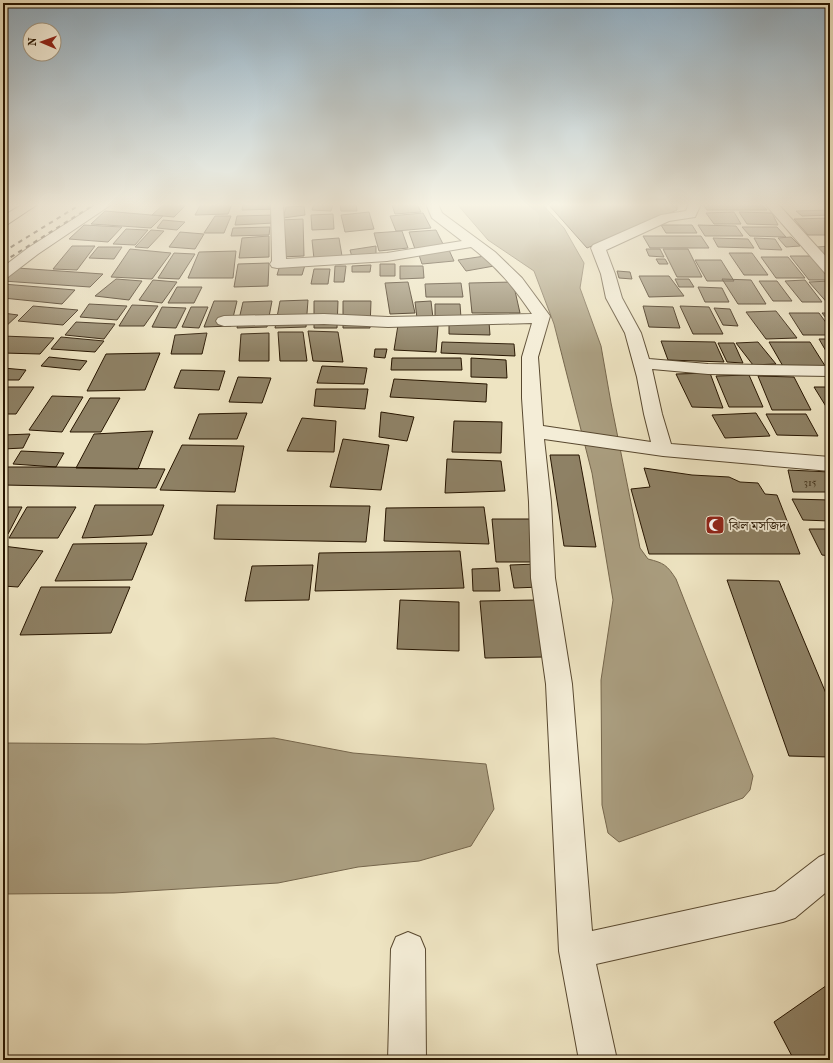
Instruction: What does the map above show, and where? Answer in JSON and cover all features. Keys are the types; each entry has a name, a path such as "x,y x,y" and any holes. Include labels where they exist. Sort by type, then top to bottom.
{"street":[{"path":"3,274 30,254"},
{"path":"279,254 279,261 277,264 387,257 405,254"},
{"path":"488,254 517,281 542,316 530,357 531,398 535,431 544,578 559,684 576,951 598,1060"},
{"path":"600,254 608,274 614,298 633,333 642,363 662,450"},
{"path":"815,254 830,270"},
{"path":"224,321 324,319 388,322 542,318"},
{"path":"642,363 708,369 830,371"},
{"path":"535,431 662,450 830,464"},
{"path":"576,951 783,906 830,868"},
{"path":"407,1060 408,949"}],"shaded area":[{"path":"508,254 579,254 584,263 580,288 601,346 640,548 648,559 665,565 676,579 753,776 750,790 743,798 619,842 608,833 602,805 601,680 613,600 592,473 554,324 534,271"},
{"path":"274,738 353,753 486,764 494,809 471,846 419,861 358,867 278,883 114,893 3,894 3,743 146,744"}],"building":[{"path":"66,254 89,254 77,270 53,269"},
{"path":"93,254 118,254 114,259 89,258"},
{"path":"127,254 171,254 152,279 111,277"},
{"path":"174,254 195,254 179,279 158,278"},
{"path":"198,254 236,254 233,278 188,278"},
{"path":"240,254 269,254 269,257 239,258"},
{"path":"280,254 304,254 304,256 280,257"},
{"path":"313,254 342,254 342,256 314,259"},
{"path":"351,254 376,254 376,254 352,257"},
{"path":"419,254 451,254 454,261 422,264"},
{"path":"648,254 662,254 664,257 649,256"},
{"path":"665,254 690,254 702,277 677,277"},
{"path":"729,254 752,254 768,275 744,275"},
{"path":"485,256 494,266 466,271 458,260"},
{"path":"790,256 812,256 830,277 830,280 809,280"},
{"path":"761,257 788,257 805,278 776,278"},
{"path":"656,259 665,259 668,264 659,264"},
{"path":"695,260 721,260 734,281 707,281"},
{"path":"269,263 268,286 234,287 238,264"},
{"path":"380,264 395,264 395,276 380,276"},
{"path":"280,265 305,265 302,275 277,275"},
{"path":"371,265 370,272 352,272 352,266"},
{"path":"335,266 346,266 344,282 334,282"},
{"path":"400,266 423,266 424,278 400,279"},
{"path":"17,268 103,274 90,287 3,281"},
{"path":"314,269 330,269 328,284 311,284"},
{"path":"617,271 630,272 632,279 619,278"},
{"path":"639,276 669,276 684,296 649,297"},
{"path":"116,279 142,281 129,300 95,296"},
{"path":"675,279 689,279 694,287 679,287"},
{"path":"722,279 751,280 766,304 738,304"},
{"path":"153,280 177,282 162,303 139,300"},
{"path":"805,280 822,302 802,302 785,281"},
{"path":"759,281 777,281 792,301 773,301"},
{"path":"830,281 830,306 809,282"},
{"path":"408,282 415,313 390,314 385,283"},
{"path":"513,282 520,313 472,313 469,283"},
{"path":"461,283 463,297 426,297 425,284"},
{"path":"3,284 75,290 62,304 3,298"},
{"path":"177,287 202,287 194,303 168,303"},
{"path":"698,287 722,288 729,302 705,302"},
{"path":"308,300 306,327 275,328 280,301"},
{"path":"214,301 237,301 231,326 204,327"},
{"path":"272,301 267,327 237,328 243,302"},
{"path":"314,301 338,301 337,328 314,328"},
{"path":"343,301 371,301 370,328 343,328"},
{"path":"431,301 433,318 417,318 415,302"},
{"path":"89,304 127,306 117,320 80,317"},
{"path":"435,304 460,304 461,318 435,318"},
{"path":"132,305 158,306 144,326 119,326"},
{"path":"33,306 78,310 63,325 18,321"},
{"path":"643,306 673,307 680,328 649,327"},
{"path":"680,306 709,307 723,334 693,334"},
{"path":"162,307 186,308 176,328 152,327"},
{"path":"191,307 208,307 199,328 182,327"},
{"path":"714,308 730,309 738,326 723,325"},
{"path":"776,311 797,338 766,339 746,312"},
{"path":"3,313 18,315 3,329"},
{"path":"789,313 819,313 830,328 830,335 803,335"},
{"path":"822,313 830,313 830,323"},
{"path":"449,321 489,322 490,335 449,334"},
{"path":"76,322 115,324 104,339 65,335"},
{"path":"398,325 438,326 436,352 394,350"},
{"path":"308,331 338,332 343,362 313,361"},
{"path":"278,332 303,332 307,361 280,361"},
{"path":"207,333 202,354 171,354 175,335"},
{"path":"269,333 269,361 239,361 241,334"},
{"path":"3,336 54,338 40,354 3,353"},
{"path":"61,337 104,341 95,352 51,349"},
{"path":"819,339 830,339 830,358"},
{"path":"661,341 715,342 724,362 668,360"},
{"path":"442,342 514,344 515,356 441,353"},
{"path":"758,342 776,364 753,365 736,343"},
{"path":"769,342 810,342 827,369 784,368"},
{"path":"718,343 734,343 743,363 727,362"},
{"path":"375,349 387,349 385,358 374,357"},
{"path":"160,353 145,390 87,391 106,354"},
{"path":"49,357 87,361 80,370 41,366"},
{"path":"392,358 461,358 462,370 391,370"},
{"path":"471,358 506,360 507,378 471,377"},
{"path":"322,366 367,368 364,384 317,383"},
{"path":"3,368 26,370 19,380 3,380"},
{"path":"181,370 225,371 219,390 174,388"},
{"path":"710,373 723,408 692,407 676,374"},
{"path":"749,375 763,407 729,407 716,376"},
{"path":"758,376 794,377 811,410 772,410"},
{"path":"238,377 271,378 262,403 229,402"},
{"path":"394,379 487,384 486,402 390,397"},
{"path":"5,387 34,387 16,414 3,414 3,390"},
{"path":"814,387 830,387 830,413"},
{"path":"316,389 368,389 365,409 314,406"},
{"path":"52,396 83,397 62,432 29,430"},
{"path":"90,398 120,398 101,432 70,432"},
{"path":"381,412 414,417 407,441 379,437"},
{"path":"247,413 237,439 189,439 199,414"},
{"path":"756,413 770,436 725,438 712,415"},
{"path":"766,414 806,414 818,436 777,435"},
{"path":"302,418 336,421 334,452 287,451"},
{"path":"454,421 502,422 501,453 452,452"},
{"path":"153,431 138,469 76,468 94,434"},
{"path":"30,434 23,448 3,449 3,435"},
{"path":"343,439 389,445 381,490 330,487"},
{"path":"182,445 244,446 235,492 160,490"},
{"path":"21,451 64,453 56,467 13,464"},
{"path":"550,455 579,455 596,547 564,546"},
{"path":"447,459 501,461 505,491 445,493"},
{"path":"6,467 165,469 156,488 3,485 3,471"},
{"name":"ঝিল মসজিদ","path":"644,468 692,475 729,477 740,482 758,483 765,494 777,495 800,554 649,554 631,489 650,487"},
{"path":"788,470 830,472 830,492 793,492"},
{"path":"792,499 830,500 830,521 803,520"},
{"path":"95,505 164,505 152,535 82,538"},
{"path":"217,505 370,506 366,542 214,539"},
{"path":"3,507 22,507 8,534 3,534"},
{"path":"27,507 76,507 58,538 9,538"},
{"path":"484,507 489,544 384,541 386,508"},
{"path":"492,519 530,519 536,562 496,562"},
{"path":"809,529 830,529 830,556 822,555"},
{"path":"147,543 132,580 55,581 73,544"},
{"path":"3,546 43,551 18,587 3,586"},
{"path":"460,551 464,588 315,591 319,553"},
{"path":"537,564 541,587 514,588 510,565"},
{"path":"313,565 309,600 245,601 252,566"},
{"path":"498,568 500,591 473,591 472,569"},
{"path":"727,580 779,581 830,703 830,757 789,756"},
{"path":"41,587 130,587 111,633 20,635"},
{"path":"400,600 459,602 459,651 397,649"},
{"path":"536,600 545,657 485,658 480,601"},
{"path":"830,983 830,1060 794,1060 774,1022"}],"railway":[{"path":"3,262 16,254"}],"place":[{"name":"ঝিল মসজিদ","path":"715,525"}]}
